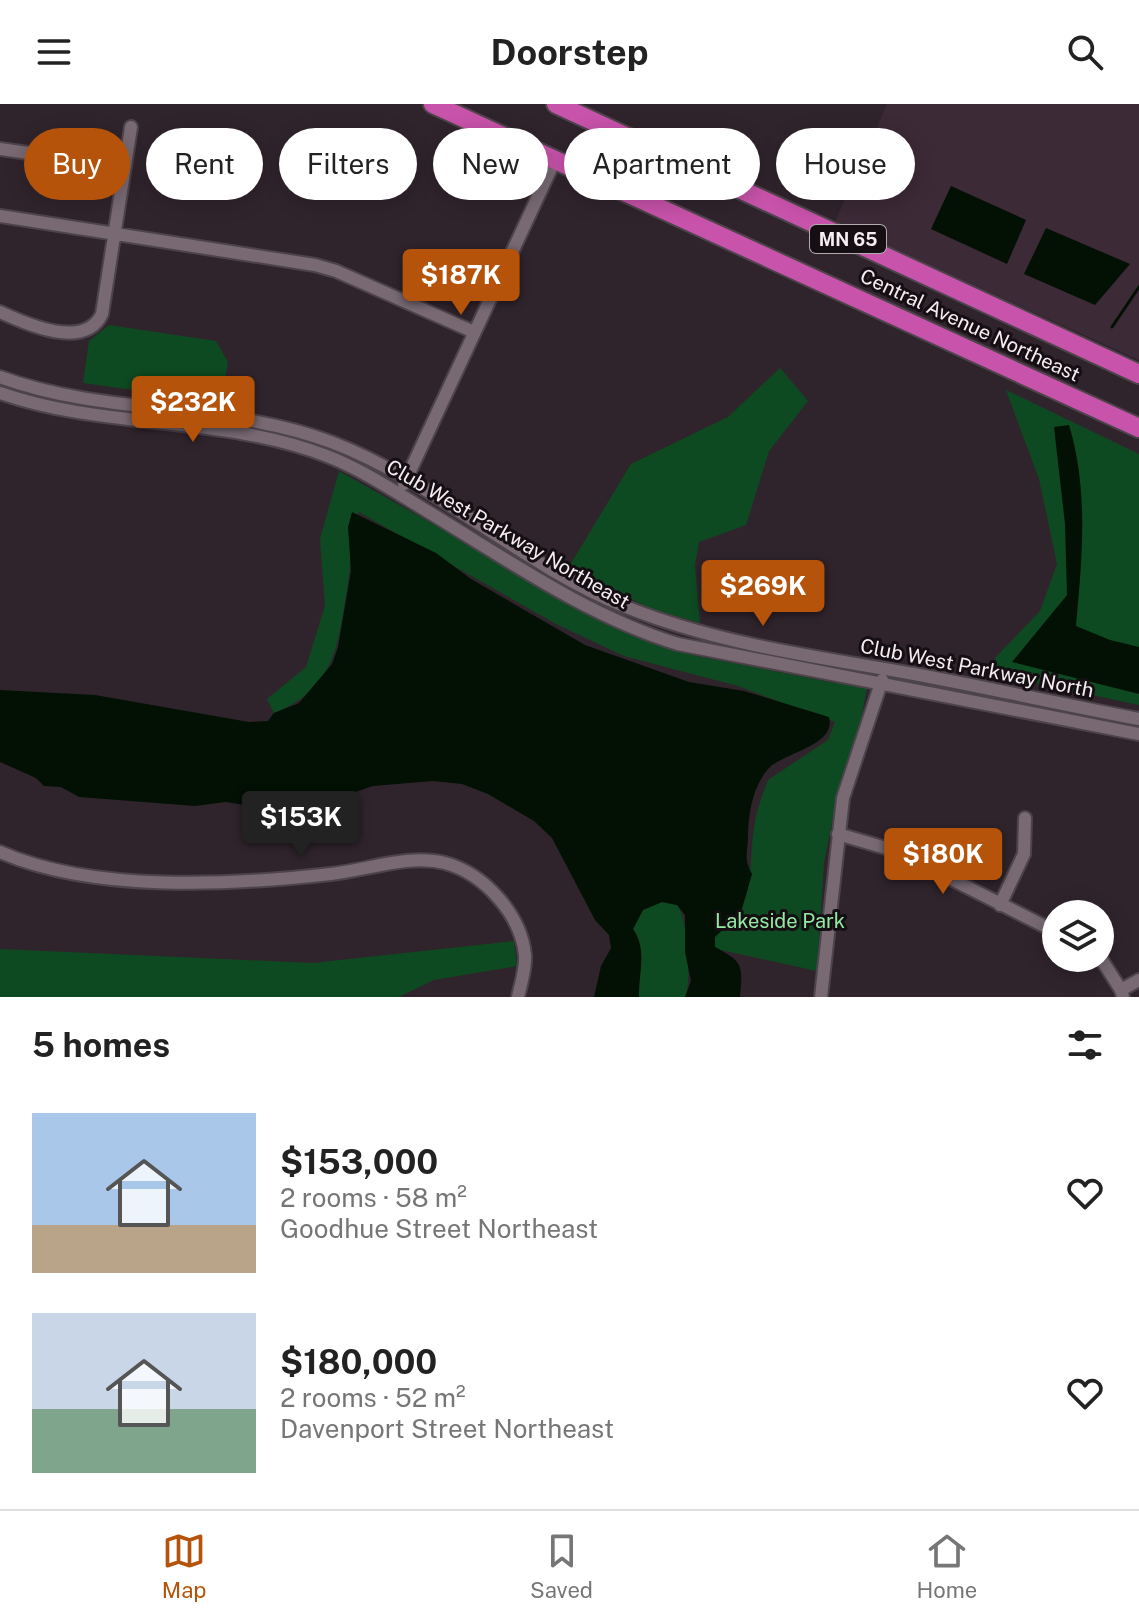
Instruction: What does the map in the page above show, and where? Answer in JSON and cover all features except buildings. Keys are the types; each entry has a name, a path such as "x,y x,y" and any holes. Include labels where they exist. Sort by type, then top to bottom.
{"highway":[{"name":"Central Avenue Northeast","path":"433,104 1139,428"},
{"name":"Central Avenue Northeast","path":"556,104 1139,374"}],"street":[{"path":"130,134 131,127"},
{"path":"0,149 24,152"},
{"path":"398,493 407,480 555,160"},
{"path":"0,312 71,334 91,331 102,314 120,200"},
{"path":"0,216 336,271 474,332"},
{"name":"Club West Parkway North","path":"0,377 50,391 275,426 332,443 407,480 624,607 712,635 1139,719"},
{"name":"Club West Parkway Northeast","path":"0,393 57,409 254,436 325,455 393,487 398,493 591,610 639,632 678,644 1139,734"},
{"path":"821,997 843,798 884,669"},
{"path":"1000,905 1024,854 1025,818"},
{"path":"838,834 896,851 1042,925"},
{"path":"0,852 65,871 232,885 360,871 411,860 447,864 480,882 504,905 519,929 525,953 518,997"},
{"path":"1109,972 1122,993 1139,980"}],"shaded area":[{"path":"887,104 1139,104 1139,360 835,222 845,200 915,200 915,128 876,128"},
{"path":"951,186 1026,220 1007,264 931,229"},
{"path":"1046,228 1130,264 1095,305 1024,274"},
{"path":"1069,425 1082,500 1076,626 1110,640 1139,647 1139,694 1012,662 1067,595 1065,524 1054,427"},
{"path":"352,512 436,553 471,579 585,645 689,682 744,691 829,717 829,727 817,742 768,769 752,802 747,853 752,874 741,912 715,937 715,947 739,965 740,997 685,997 691,981 685,952 685,915 677,905 662,902 643,910 633,929 641,954 639,997 594,997 601,966 611,948 609,935 595,920 552,838 534,821 488,794 462,784 433,781 373,786 338,798 298,798 256,807 226,802 195,806 79,797 61,787 44,786 36,778 0,762 0,690 95,695 249,722 268,721 274,713 299,703 332,664 338,647 351,571 348,527"}],"green space":[{"path":"109,325 216,341 228,362 221,402 83,383 89,341"},
{"path":"780,368 808,401 769,451 746,525 699,542 695,565 700,623 648,608 570,565 631,464 728,417"},
{"path":"1006,390 1139,454 1139,705 999,675 995,658 1040,611 1057,564 1039,479"},
{"name":"Lakeside Park","path":"339,471 611,624 697,656 835,683 868,682 858,737 841,779 824,862 817,971 721,950 715,947 715,936 730,924 745,898 756,817 768,780 828,740 835,722 738,686 624,656 556,624 359,512 348,527 349,577 332,658 326,672 306,695 274,713 267,699 306,667 325,606 320,539"},
{"name":"Lakeside Park","path":"662,902 677,905 681,911 687,950 687,990 685,997 639,997 641,954 633,929 643,910"},
{"path":"514,941 517,966 434,980 399,997 0,997 0,949 313,963"}],"waterway":[{"path":"1112,327 1139,287"}]}
